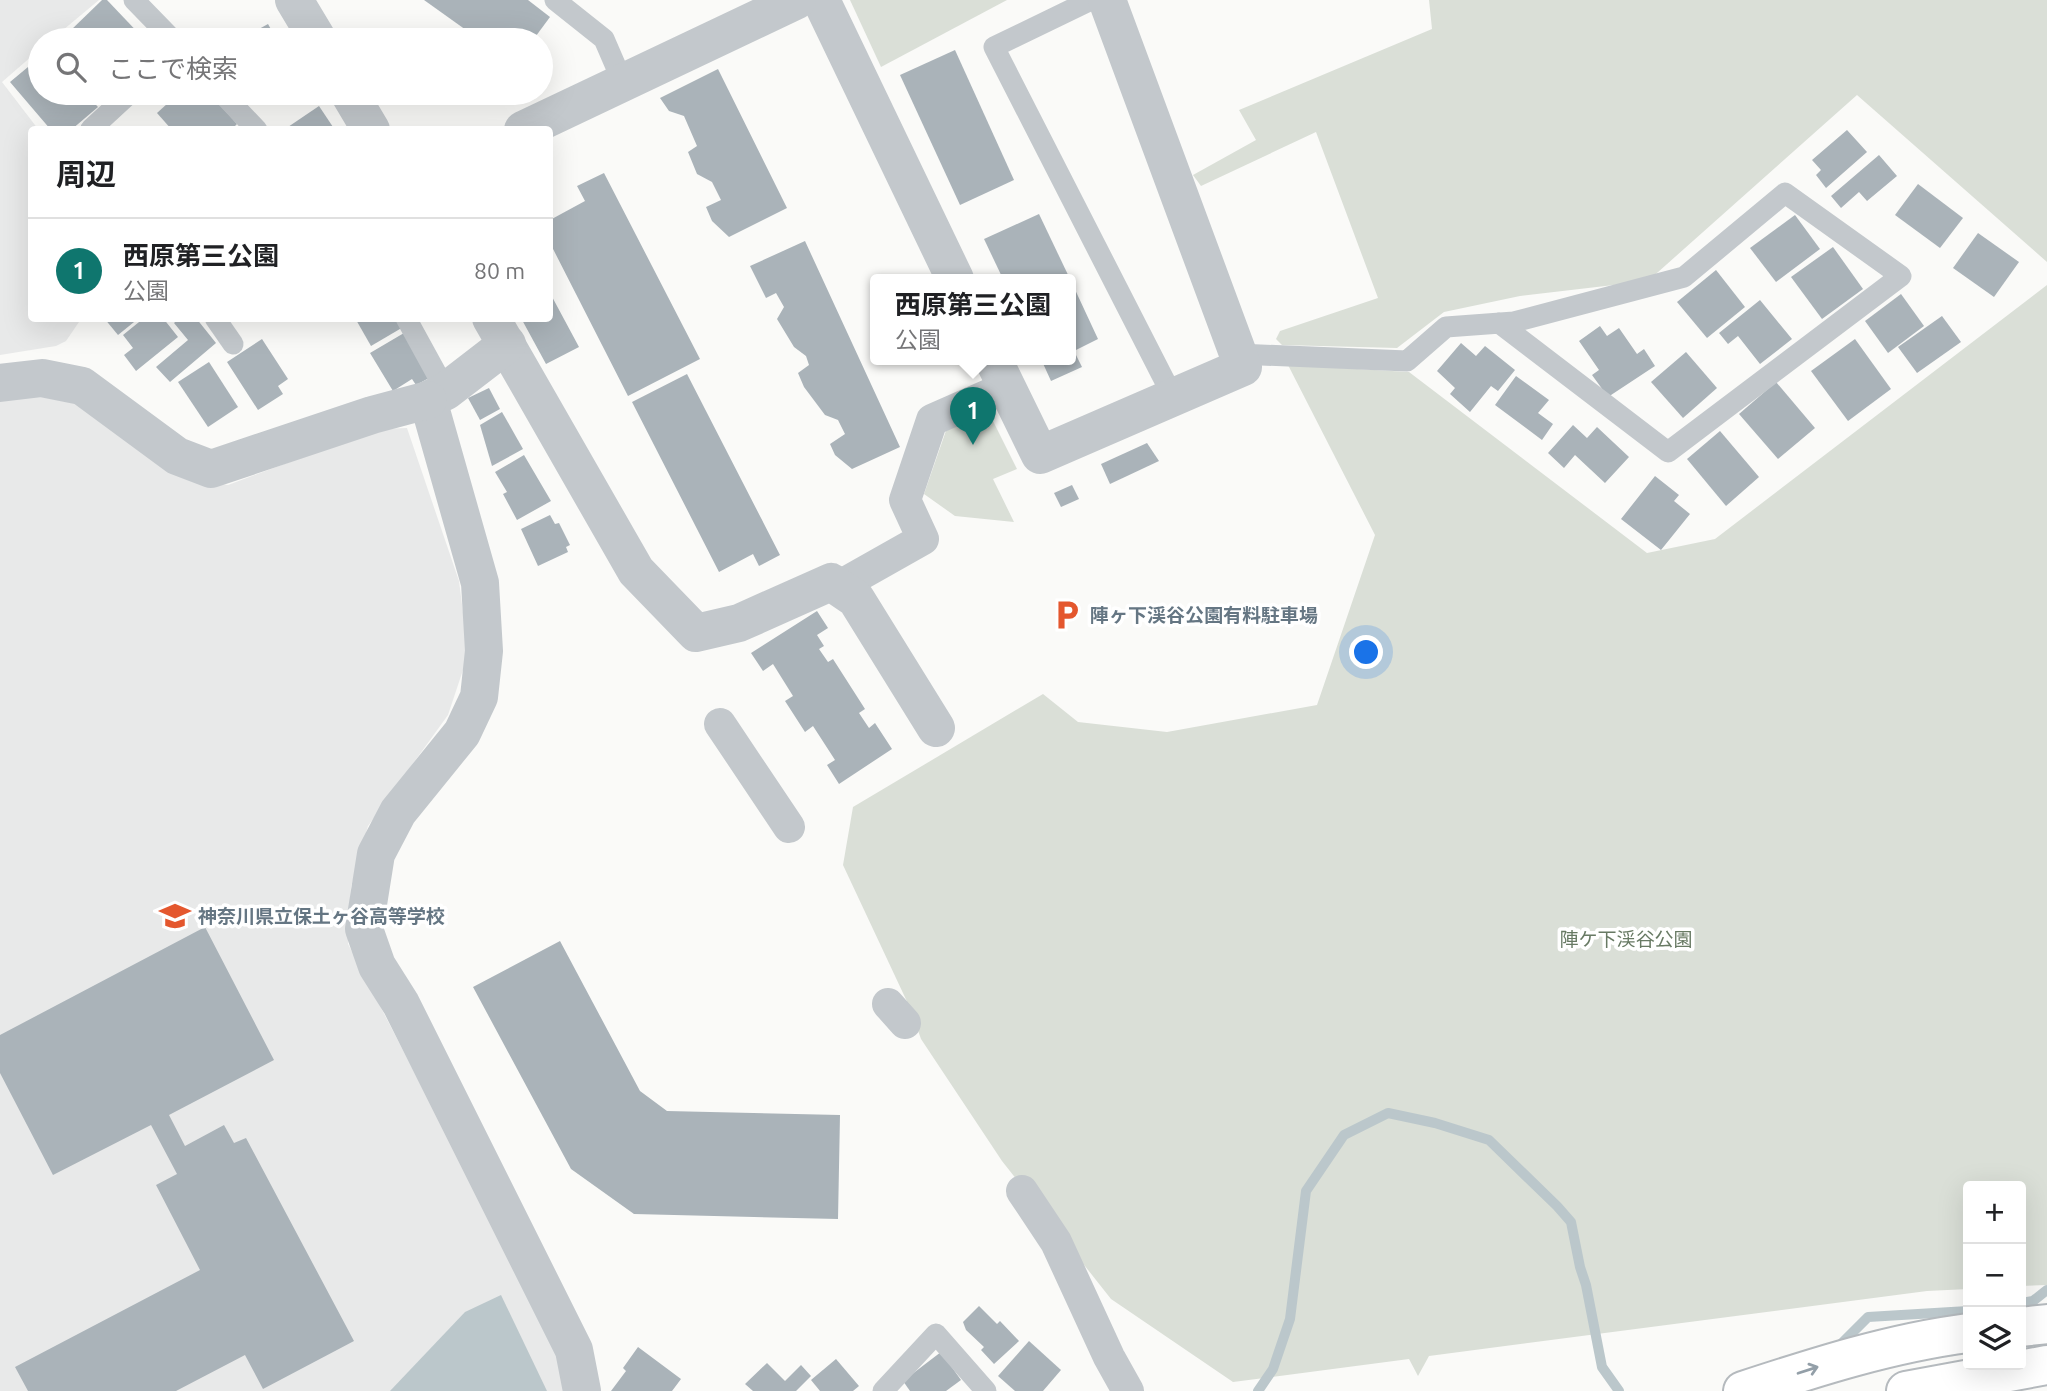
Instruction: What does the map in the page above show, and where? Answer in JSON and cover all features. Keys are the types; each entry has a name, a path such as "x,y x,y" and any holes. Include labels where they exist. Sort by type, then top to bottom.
{"main road":[{"path":"2026,1326 2047,1324"},
{"path":"1743,1391 1828,1363 1963,1334"},
{"path":"1906,1391 2047,1366"}],"street":[{"path":"294,0 311,28"},
{"path":"532,126 800,1 952,274"},
{"path":"838,587 923,539 905,500 932,420 1000,373 1040,455 1243,367 1109,6"},
{"path":"356,105 369,126"},
{"path":"0,383 42,378 82,386 177,456 211,469 437,395 499,331 636,571 696,633 739,623 831,582 856,598 936,728"},
{"path":"437,395 480,583 484,651 479,697 462,733 398,812 376,854 364,929 377,966 401,1004 574,1350 582,1391"},
{"path":"720,724 789,827"},
{"path":"1022,1191 1056,1242 1109,1357 1128,1391"}],"lane":[{"path":"134,0 161,28"},
{"path":"555,0 604,39 623,83"},
{"path":"1109,6 994,47 1173,397"},
{"path":"94,126 117,105"},
{"path":"233,105 253,126"},
{"path":"1238,354 1406,361 1446,327 1499,323 1514,322 1684,277 1785,193 1901,276 1668,452 1499,323"},
{"path":"218,322 233,344"},
{"path":"408,322 437,395"},
{"path":"884,1391 936,1334 986,1391"}],"shaded area":[{"path":"0,0 99,0 65,28 28,28 28,59 2,82 36,126 28,126 28,322 79,322 66,341 56,346 0,355"},
{"name":"神奈川県立保土ヶ谷高等学校","path":"0,396 74,396 196,481 228,485 379,429 407,428 459,581 465,628 465,664 448,715 368,826 351,887 348,944 561,1356 565,1391 0,1391"},
{"path":"501,1295 547,1391 390,1391 465,1312"}],"green space":[{"path":"850,0 1007,0 881,67"},
{"path":"1429,0 2047,0 2047,262 1857,95 1648,281 1520,296 1444,312 1397,348 1282,345 1276,339 1280,331 1378,298 1316,132 1201,186 1193,175 1256,140 1239,110 1432,29"},
{"name":"陣ケ下渓谷公園","path":"2047,285 2047,1285 2026,1286 2026,1181 1963,1181 1963,1289 1927,1291 1429,1356 1418,1376 1409,1359 1233,1382 1111,1299 1002,1161 921,1039 910,1008 843,865 853,807 1043,694 1078,722 1167,732 1317,705 1375,535 1288,365 1409,372 1647,553 1715,539"},
{"path":"986,407 1017,469 993,479 1014,522 955,516 924,494 949,422"}],"building":[{"path":"102,0 107,0 134,28 73,28"},
{"path":"424,0 528,0 550,17 542,28 463,28"},
{"path":"955,50 1014,180 960,205 900,75"},
{"path":"28,67 28,103 10,82"},
{"path":"718,69 787,208 729,237 712,221 706,207 721,200 712,182 697,174 688,152 697,146 684,116 669,111 660,98"},
{"path":"30,105 98,107 76,126 48,126"},
{"path":"166,105 220,105 237,124 168,126 157,113"},
{"path":"319,106 332,126 289,126"},
{"path":"1847,130 1867,152 1826,188 1816,175 1821,170 1812,160"},
{"path":"1879,155 1897,176 1867,201 1859,192 1841,208 1831,196"},
{"path":"604,173 700,359 628,396 553,249 553,218 585,201 577,186"},
{"path":"1918,184 1963,218 1940,248 1895,215"},
{"path":"1039,214 1068,274 1001,274 984,239"},
{"path":"1795,215 1820,249 1776,282 1750,248"},
{"path":"1978,233 2019,262 1994,297 1953,268"},
{"path":"805,241 900,447 852,469 835,455 830,444 845,434 838,420 825,415 804,387 798,373 809,365 806,356 794,347 777,319 784,307 776,293 766,298 750,266"},
{"path":"1833,247 1863,289 1822,319 1791,277"},
{"path":"1716,270 1745,307 1707,338 1677,302"},
{"path":"1076,292 1098,339 1076,350"},
{"path":"1901,294 1924,326 1888,353 1865,321"},
{"path":"553,299 579,347 546,364 523,322 553,322"},
{"path":"1760,300 1792,339 1760,364 1738,336 1728,344 1719,333"},
{"path":"1942,316 1961,342 1917,373 1898,347"},
{"path":"107,322 134,322 118,335"},
{"path":"139,322 166,322 178,337 136,371 124,355 133,348 123,335"},
{"path":"199,322 216,343 170,382 156,367 188,340 174,323"},
{"path":"357,322 402,322 405,326 371,346"},
{"path":"1600,326 1607,336 1619,328 1637,354 1644,349 1655,366 1608,397 1592,375 1599,370 1579,341"},
{"path":"404,333 431,377 416,385 412,379 393,391 370,353"},
{"path":"262,339 288,379 278,386 283,394 258,410 227,362"},
{"path":"1855,339 1891,389 1848,421 1811,371"},
{"path":"1461,343 1476,356 1485,346 1515,370 1498,391 1491,386 1470,412 1450,394 1455,388 1437,371"},
{"path":"1686,352 1717,388 1683,418 1651,382"},
{"path":"1076,355 1082,367 1051,381 1044,365 1076,365"},
{"path":"209,362 238,407 208,427 178,382"},
{"path":"687,374 780,555 759,566 753,554 719,572 632,402"},
{"path":"1516,376 1549,400 1538,413 1553,424 1542,440 1495,405"},
{"path":"1776,382 1815,428 1778,459 1739,414"},
{"path":"489,388 500,409 480,420 468,398"},
{"path":"502,412 523,449 492,466 480,425"},
{"path":"1573,425 1587,438 1597,427 1629,457 1605,483 1575,455 1564,468 1548,453"},
{"path":"1720,431 1759,477 1726,506 1687,459"},
{"path":"1147,443 1159,461 1110,484 1101,464"},
{"path":"524,455 551,501 517,520 503,494 507,492 495,472"},
{"path":"1655,476 1679,495 1674,501 1690,514 1661,550 1621,519"},
{"path":"1072,485 1079,499 1061,507 1054,493"},
{"path":"550,515 555,524 559,523 570,545 566,547 568,552 538,566 521,529"},
{"path":"817,611 828,628 817,635 824,646 819,649 828,662 833,659 865,709 859,713 869,728 875,723 892,749 839,784 827,765 835,760 813,726 805,732 785,701 793,696 773,664 763,671 751,653"},
{"path":"205,927 274,1060 169,1115 185,1146 224,1125 234,1143 246,1138 354,1341 263,1389 245,1355 176,1391 28,1391 15,1367 200,1270 156,1185 177,1174 151,1125 53,1175 0,1073 0,1035"},
{"path":"560,941 640,1091 667,1111 840,1115 838,1219 634,1214 571,1169 473,987"},
{"path":"979,1306 997,1324 1000,1321 1019,1341 994,1364 981,1350 984,1347 966,1330 963,1322"},
{"path":"1029,1341 1061,1370 1043,1391 1015,1391 998,1376"},
{"path":"638,1347 681,1379 672,1391 611,1391 626,1371 623,1368"},
{"path":"941,1352 961,1380 946,1391 910,1391 903,1381"},
{"path":"836,1359 859,1386 853,1391 820,1391 811,1380"},
{"path":"767,1363 785,1381 801,1365 811,1376 796,1391 753,1391 745,1384"}],"waterway":[{"path":"1258,1391 1273,1369 1290,1319 1306,1191 1344,1135 1388,1113 1435,1123 1489,1140 1571,1222 1602,1367 1619,1391"},
{"path":"2026,1302 2033,1301 2047,1290"},
{"path":"1836,1349 1868,1317 1963,1311"}],"place":[{"name":"西原第三公園","path":"973,445"},
{"name":"陣ヶ下渓谷公園有料駐車場","path":"1067,615"},
{"name":"神奈川県立保土ヶ谷高等学校","path":"175,916"}]}
